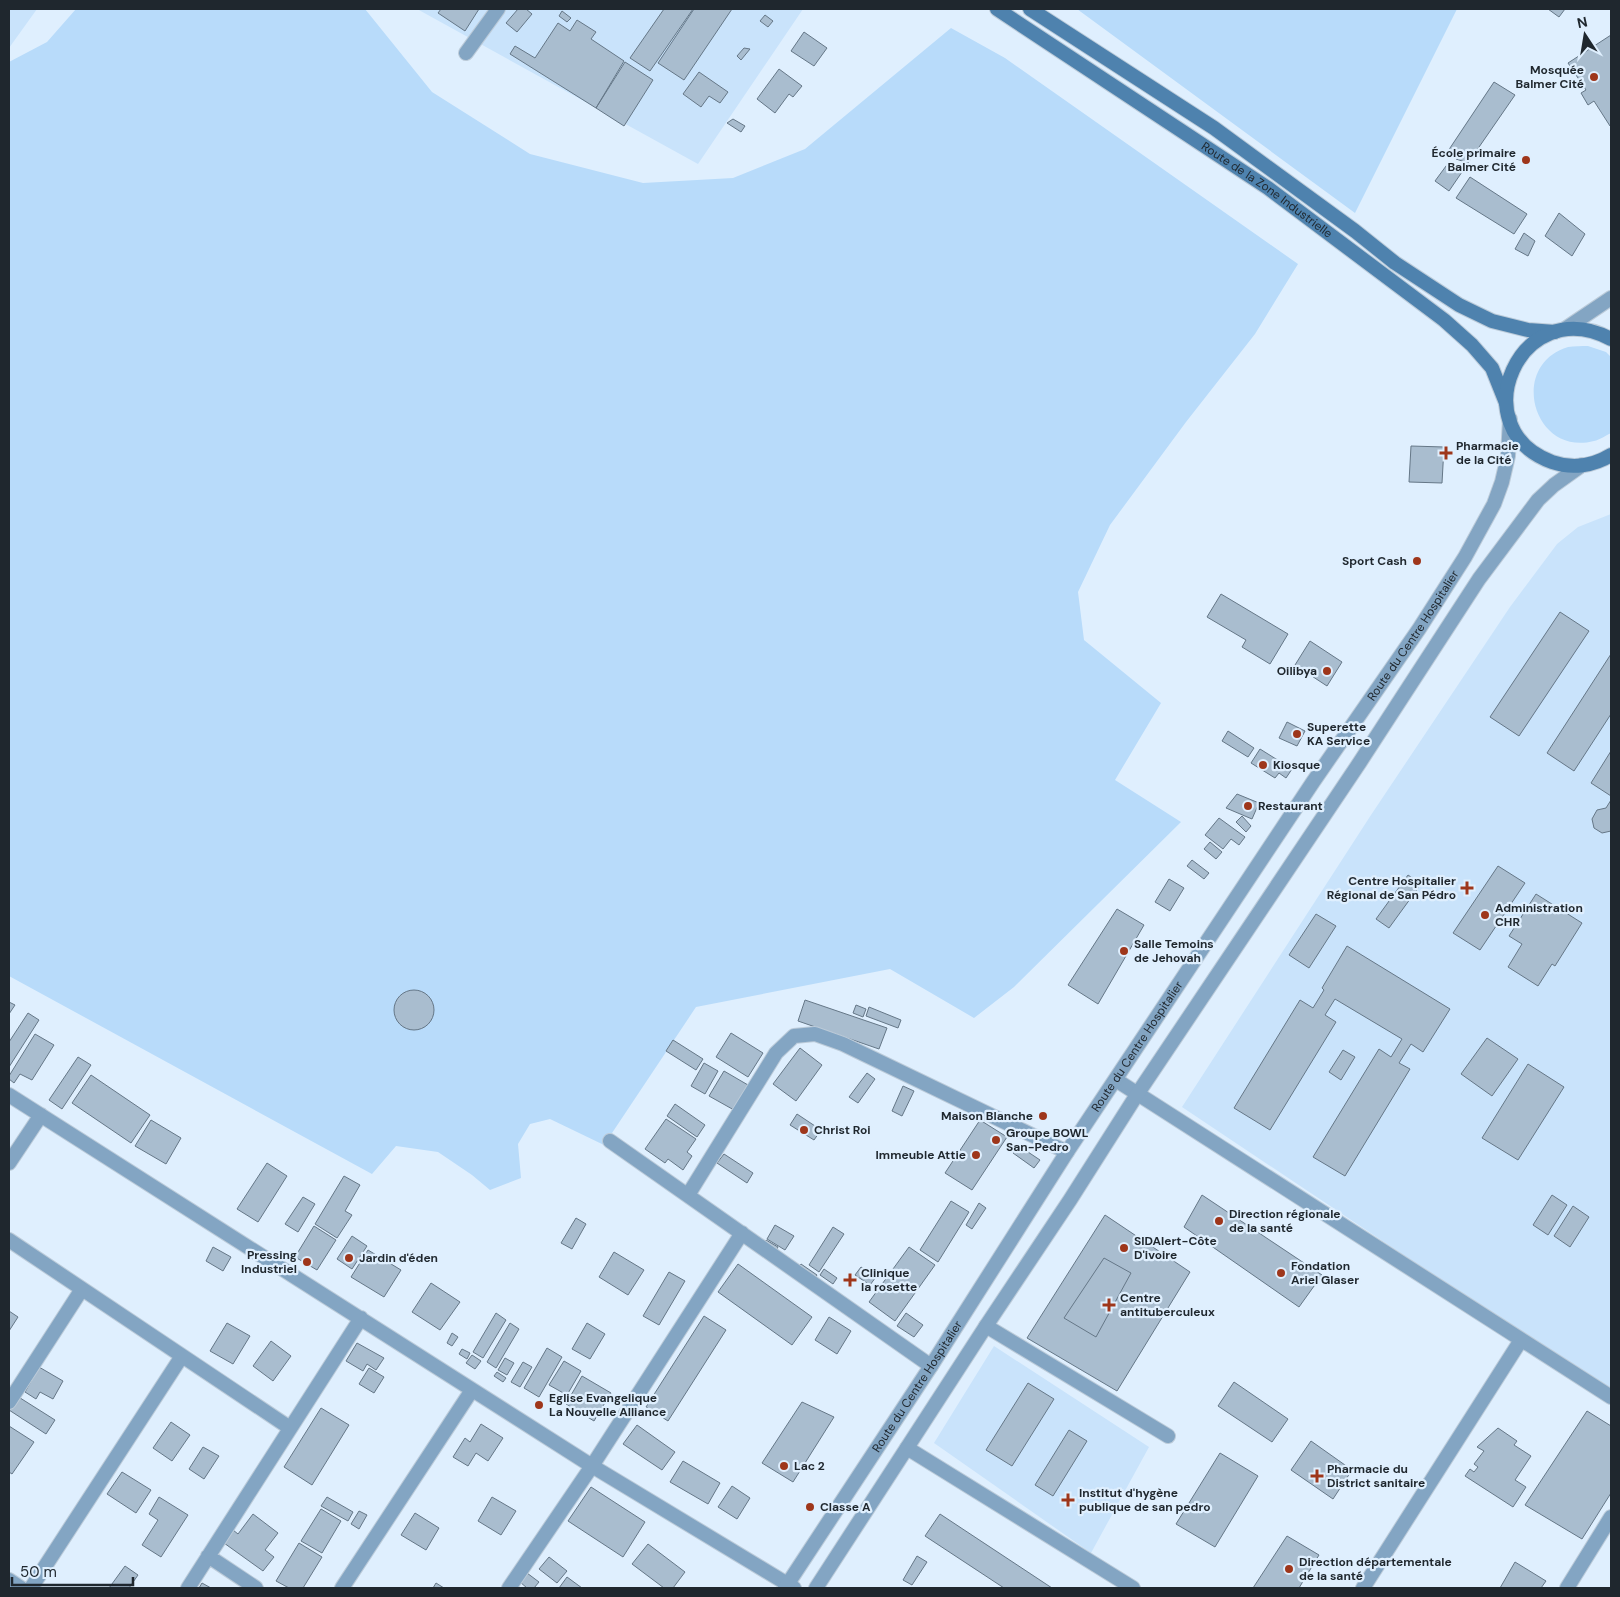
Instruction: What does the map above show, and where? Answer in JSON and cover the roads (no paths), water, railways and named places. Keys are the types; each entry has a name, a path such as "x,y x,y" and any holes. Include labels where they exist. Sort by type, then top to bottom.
{"main road":[{"name":"Route de la Zone Industrielle","path":"997,9 1268,188 1444,320 1472,345 1492,368 1506,403"},
{"name":"Route de la Zone Industrielle","path":"1030,9 1214,128 1355,231 1395,263 1459,305 1500,324 1528,330 1589,330 1611,339"},
{"path":"1560,331 1531,344 1514,365 1506,390 1506,403 1510,420 1517,434 1534,452 1555,463 1582,465 1607,459"}],"street":[{"path":"466,53 498,9"},
{"path":"1560,331 1611,298"},
{"name":"Route du Centre Hospitalier","path":"789,1587 1068,1152 1313,782 1419,629 1465,557 1494,504 1502,482 1508,456 1510,420"},
{"name":"Route du Centre Hospitalier","path":"816,1588 1138,1094 1360,762 1479,579 1538,500 1554,485 1582,465"},
{"path":"688,1195 776,1053 794,1036 815,1034 843,1044 1068,1152"},
{"path":"1116,1080 1611,1397"},
{"path":"9,1095 592,1466 789,1587"},
{"path":"9,1163 41,1115"},
{"path":"610,1141 931,1366"},
{"path":"508,1588 592,1466 742,1233"},
{"path":"9,1240 290,1428"},
{"path":"9,1402 82,1289"},
{"path":"188,1588 361,1318"},
{"path":"986,1326 1168,1436"},
{"path":"1363,1588 1521,1340"},
{"path":"31,1588 182,1356"},
{"path":"342,1588 472,1390"},
{"path":"907,1448 1133,1588"},
{"path":"1567,1588 1611,1517"},
{"path":"208,1556 256,1588"},
{"path":"9,1580 21,1588"}],"place":[{"name":"Mosquée Balmer Cité","path":"1594,77"},
{"name":"École primaire Balmer Cité","path":"1526,160"},
{"name":"Pharmacie de la Cité","path":"1446,453"},
{"name":"Sport Cash","path":"1417,561"},
{"name":"Oilibya","path":"1327,671"},
{"name":"Superette KA Service","path":"1297,734"},
{"name":"Kiosque","path":"1263,765"},
{"name":"Restaurant","path":"1248,806"},
{"name":"Centre Hospitalier Régional de San Pédro","path":"1467,888"},
{"name":"Administration CHR","path":"1485,915"},
{"name":"Salle Temoins de Jehovah","path":"1124,951"},
{"name":"Maison Blanche","path":"1043,1116"},
{"name":"Christ Roi","path":"804,1130"},
{"name":"Groupe BOWL San-Pedro","path":"996,1140"},
{"name":"Immeuble Attie","path":"976,1155"},
{"name":"Direction régionale de la santé","path":"1219,1221"},
{"name":"SIDAlert-Côte D'ivoire","path":"1124,1248"},
{"name":"Jardin d'éden","path":"349,1258"},
{"name":"Pressing Industriel","path":"307,1262"},
{"name":"Fondation Ariel Glaser","path":"1281,1273"},
{"name":"Clinique la rosette","path":"850,1280"},
{"name":"Centre antituberculeux","path":"1109,1305"},
{"name":"Eglise Evangelique La Nouvelle Alliance","path":"539,1405"},
{"name":"Lac 2","path":"784,1466"},
{"name":"Pharmacie du District sanitaire","path":"1317,1476"},
{"name":"Institut d'hygène publique de san pedro","path":"1068,1500"},
{"name":"Classe A","path":"810,1507"},
{"name":"Direction départementale de la santé","path":"1289,1569"}]}
